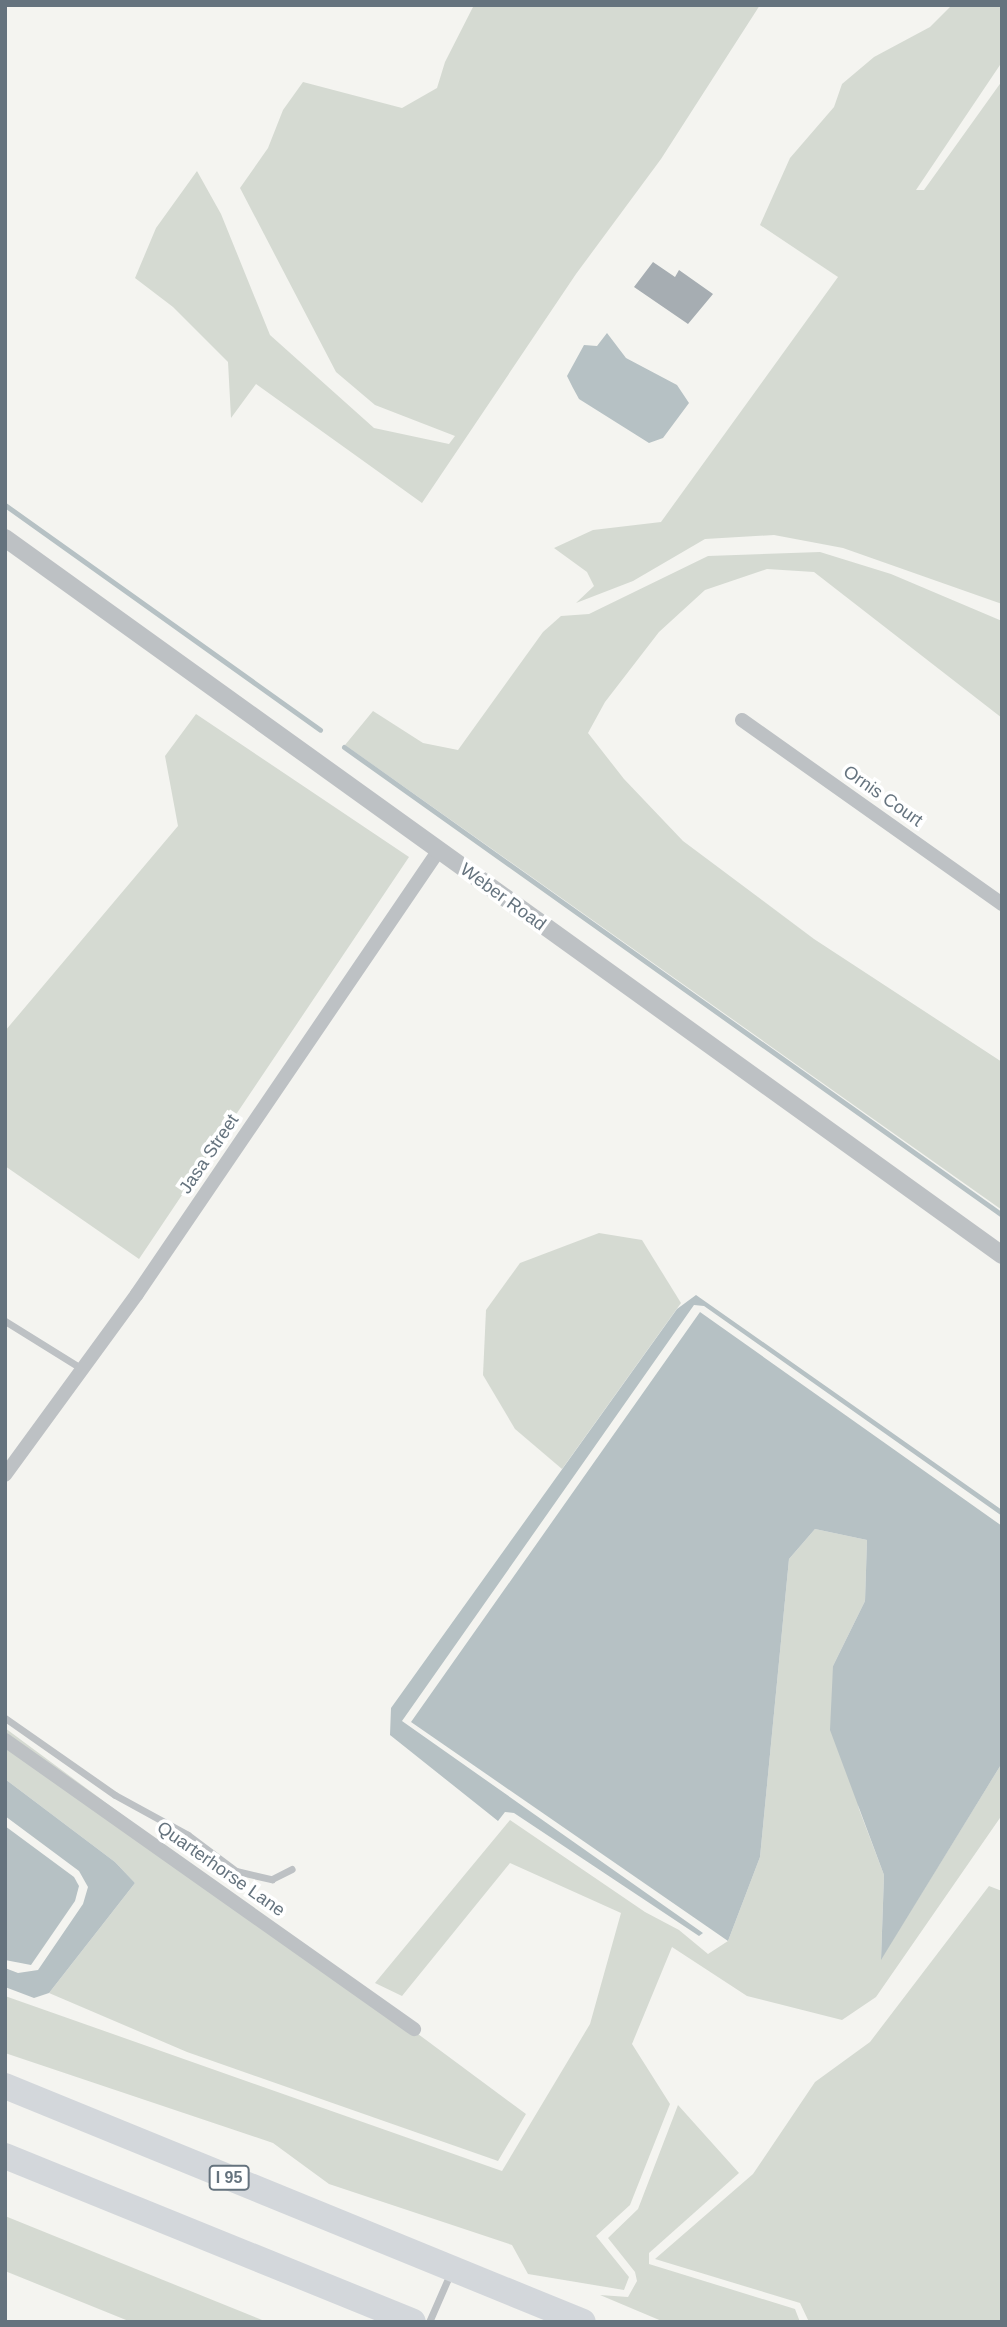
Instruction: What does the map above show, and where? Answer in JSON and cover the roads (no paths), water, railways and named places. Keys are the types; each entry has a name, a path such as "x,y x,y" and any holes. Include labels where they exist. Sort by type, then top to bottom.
{"highway":[{"name":"I 95","path":"5,2086 583,2322"},
{"path":"5,2156 413,2322"}],"street":[{"name":"Weber Road","path":"5,538 1002,1255"},
{"name":"Ornis Court","path":"742,720 1002,904"},
{"name":"Jasa Street","path":"5,1475 82,1370 439,850"},
{"name":"Quarterhorse Lane","path":"5,1740 414,2029"}],"lane":[{"path":"5,1321 82,1370"},
{"path":"5,1718 115,1795 188,1835 236,1871 272,1879 292,1869"},
{"path":"429,2322 453,2269"}],"waterway":[{"path":"5,505 320,730"},
{"path":"344,747 1002,1215"}]}
